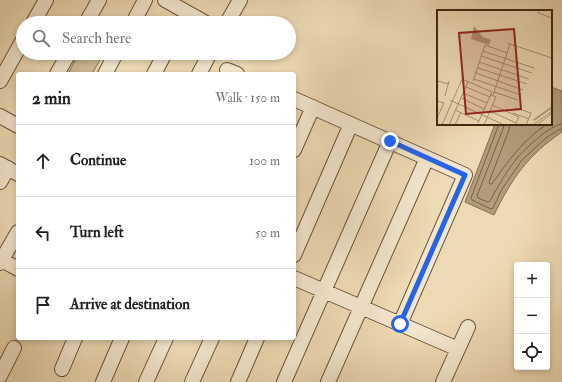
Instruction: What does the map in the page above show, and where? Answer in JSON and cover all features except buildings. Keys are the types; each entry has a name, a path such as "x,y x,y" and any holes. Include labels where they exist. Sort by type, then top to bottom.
{"street":[{"path":"37,16 46,0"},
{"path":"90,16 99,0"},
{"path":"137,16 145,0"},
{"path":"165,0 183,16"},
{"path":"231,16 240,0"},
{"path":"0,81 16,52"},
{"path":"58,72 65,60"},
{"path":"106,72 112,60"},
{"path":"155,72 161,60"},
{"path":"200,72 206,60"},
{"path":"296,100 465,175 400,324"},
{"path":"296,145 313,107"},
{"path":"0,116 16,125"},
{"path":"296,250 351,124"},
{"path":"284,382 390,141"},
{"path":"328,382 427,158"},
{"path":"0,182 9,169"},
{"path":"16,236 1,262 16,268"},
{"path":"296,279 458,349"},
{"path":"443,382 468,327"},
{"path":"62,369 74,340"},
{"path":"103,382 121,340"},
{"path":"146,382 165,340"},
{"path":"192,382 211,340"},
{"path":"238,382 257,340"},
{"path":"0,376 14,348"}],"shaded area":[{"path":"75,60 100,60 93,72 69,72"}],"water":[{"path":"552,87 562,91 562,132 540,149 522,168 507,190 494,215 465,202 495,125 552,125"}],"route":[{"path":"390,141 465,175 400,324"}]}
